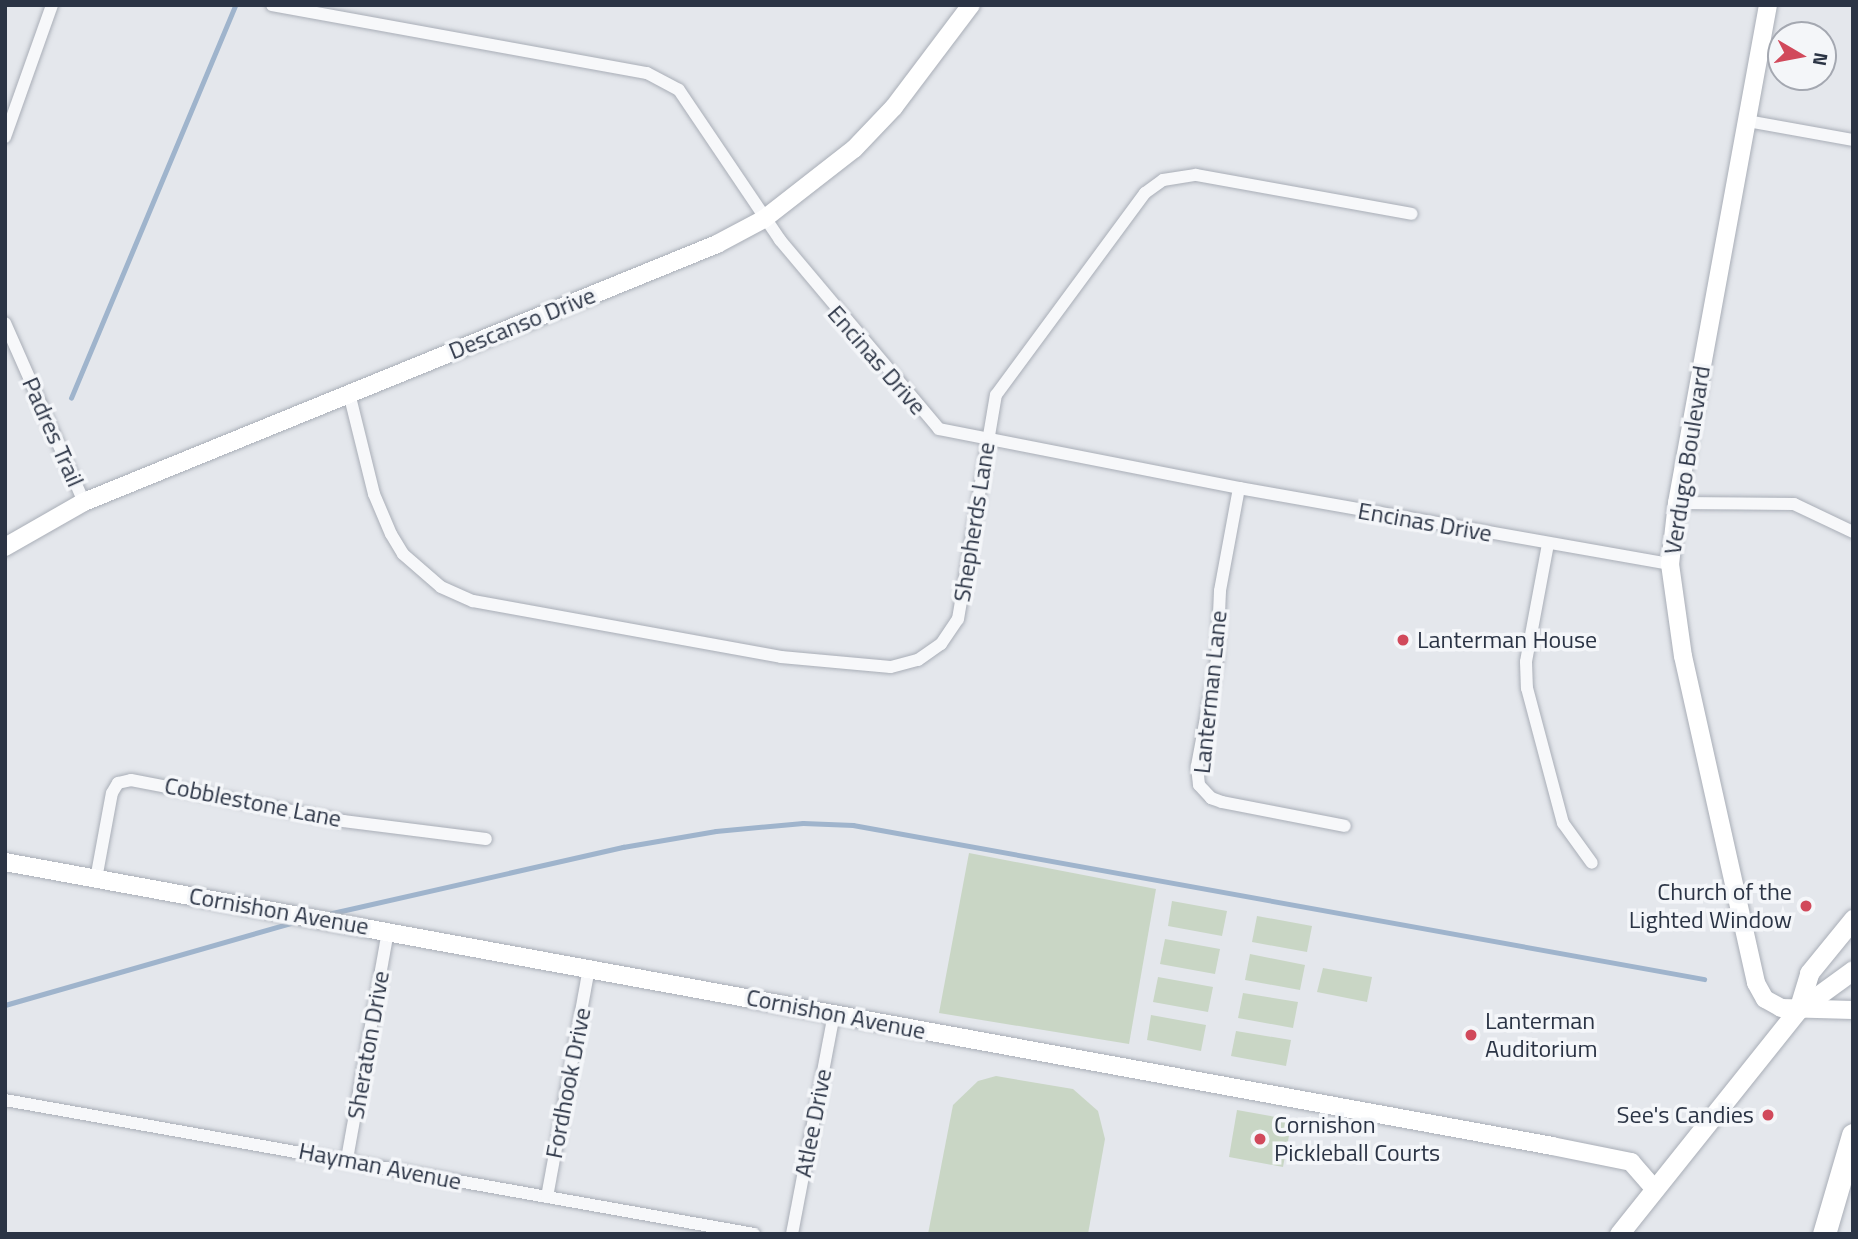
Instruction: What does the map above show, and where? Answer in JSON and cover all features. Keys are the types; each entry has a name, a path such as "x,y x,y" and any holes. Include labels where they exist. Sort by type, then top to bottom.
{"highway":[{"path":"1824,1234 1853,1135"}],"main road":[{"path":"1798,1010 1809,973 1853,919"},
{"path":"1619,1234 1798,1010 1853,970"}],"street":[{"path":"5,137 52,5"},
{"name":"Encinas Drive","path":"272,5 647,73 679,90 764,219 828,303 934,426 988,440 1239,488 1670,564"},
{"name":"Descanso Drive","path":"5,547 84,502 717,244 764,219 855,149 894,107 971,5"},
{"name":"Verdugo Boulevard","path":"1768,5 1677,503 1670,564 1686,669 1756,983 1765,999 1798,1010 1853,1010"},
{"path":"1747,121 1853,140"},
{"name":"Shepherds Lane","path":"349,393 374,494 391,534 403,554 441,587 485,603 848,667 891,667 918,660 941,644 958,618 996,396 1145,192 1163,180 1208,176 1412,214"},
{"name":"Padres Trail","path":"5,323 84,502"},
{"name":"Lanterman Lane","path":"1239,488 1220,591 1217,659 1197,766 1199,785 1211,799 1222,803 1345,826"},
{"path":"1677,503 1794,504 1853,532"},
{"path":"1548,544 1526,662 1527,688 1563,823 1592,863"},
{"name":"Cobblestone Lane","path":"96,879 112,793 118,783 131,780 343,821 486,839"},
{"name":"Cornishon Avenue","path":"5,862 1631,1161 1654,1190"},
{"name":"Sheraton Drive","path":"347,1159 388,931"},
{"name":"Fordhook Drive","path":"547,1197 589,970"},
{"name":"Atlee Drive","path":"792,1234 834,1013"},
{"name":"Hayman Avenue","path":"5,1100 347,1159 754,1234"}],"green space":[{"path":"969,853 1156,889 1129,1044 939,1013"},
{"path":"1172,901 1227,911 1222,936 1168,926"},
{"path":"1257,916 1312,926 1307,952 1252,942"},
{"path":"1165,939 1220,949 1215,974 1160,964"},
{"path":"1250,954 1305,965 1300,990 1245,980"},
{"path":"1323,968 1372,977 1367,1002 1317,992"},
{"path":"1158,977 1213,987 1208,1012 1153,1002"},
{"path":"1243,993 1298,1002 1293,1028 1238,1018"},
{"path":"1151,1015 1206,1025 1201,1051 1147,1040"},
{"path":"1236,1031 1291,1040 1286,1066 1231,1056"},
{"path":"996,1076 1073,1089 1098,1111 1105,1139 1088,1234 928,1234 953,1105 978,1081"},
{"name":"Cornishon Pickleball Courts","path":"1237,1110 1292,1120 1283,1167 1229,1157"}],"waterway":[{"path":"71,398 235,5"},
{"path":"328,914 623,847 716,831 803,823 853,825 1704,979"},
{"path":"5,1005 295,922"}],"place":[{"name":"Lanterman House","path":"1403,640"},
{"name":"Church of the Lighted Window","path":"1806,906"},
{"name":"Lanterman Auditorium","path":"1471,1035"},
{"name":"See's Candies","path":"1768,1115"},
{"name":"Cornishon Pickleball Courts","path":"1260,1139"}]}
